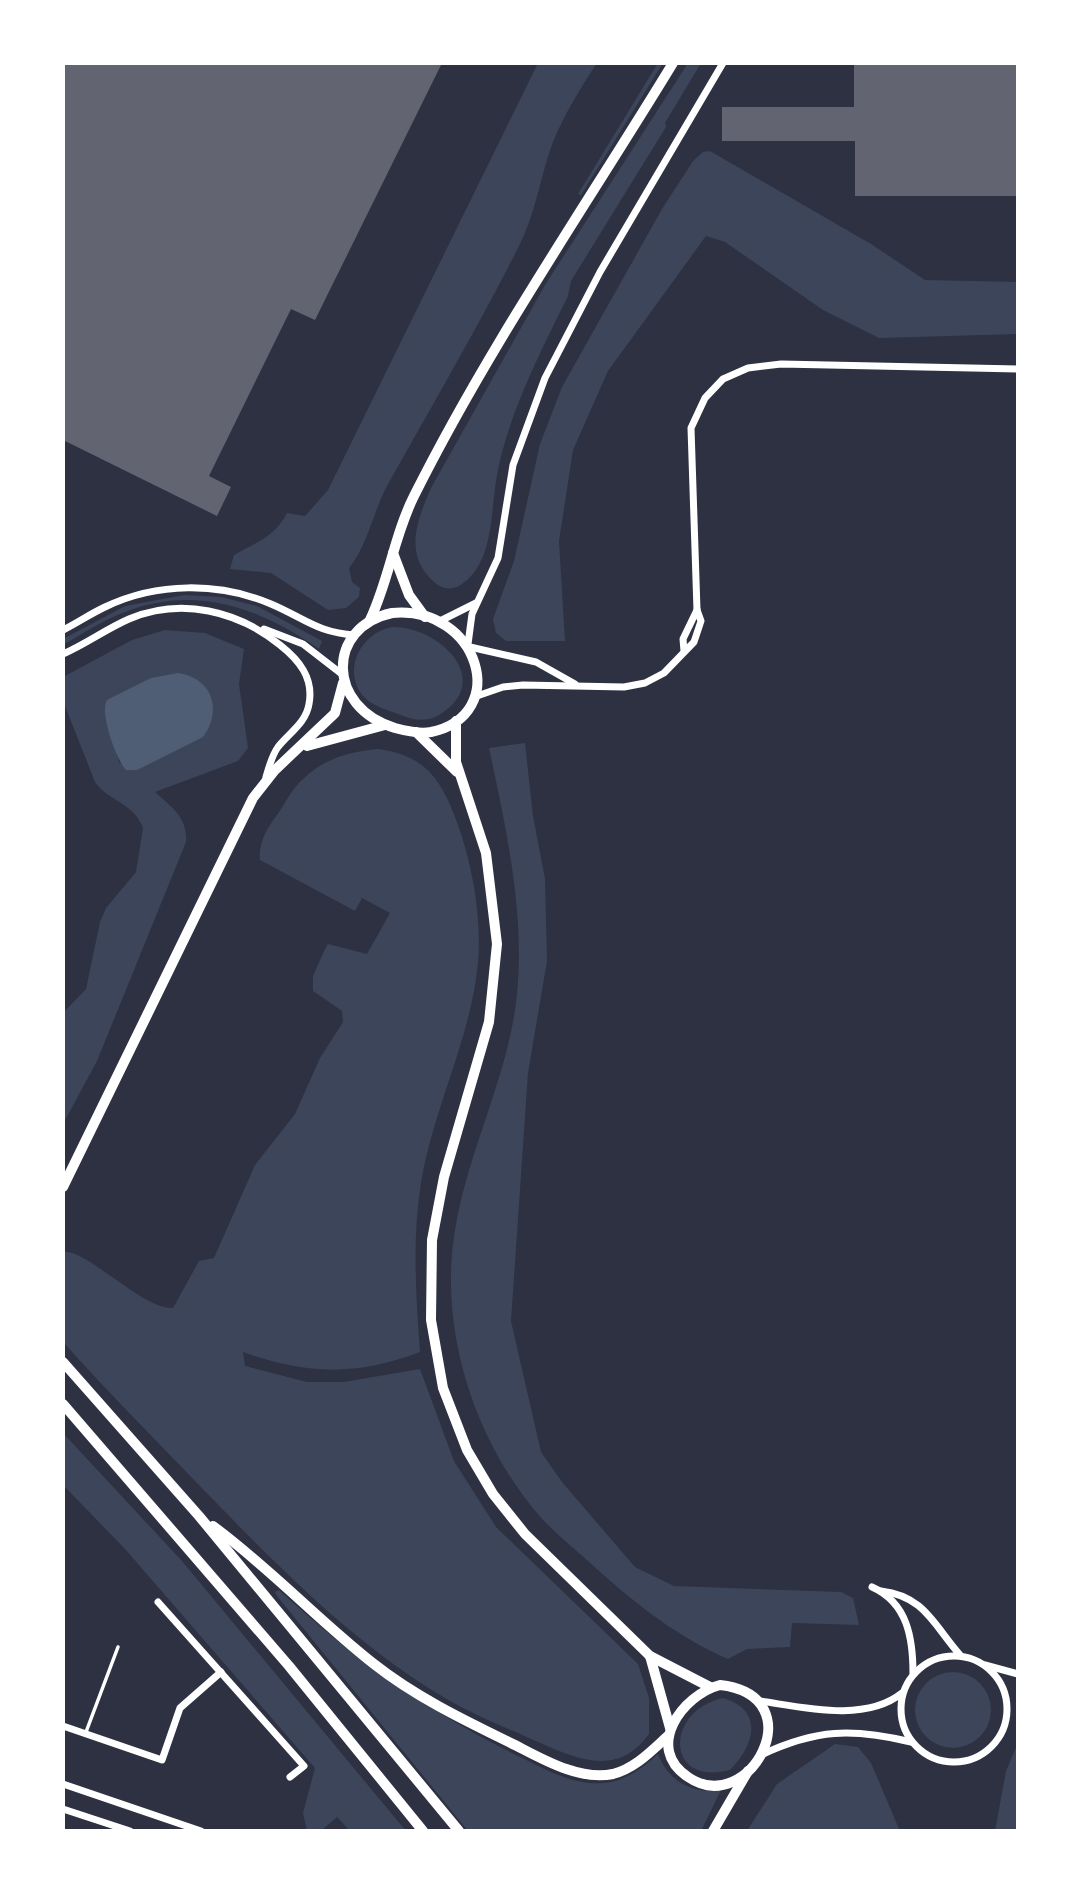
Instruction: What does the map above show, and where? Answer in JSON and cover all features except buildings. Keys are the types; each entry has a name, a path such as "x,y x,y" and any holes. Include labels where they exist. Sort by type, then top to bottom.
{"main road":[{"path":"63,1187 120,1076 243,815 263,784 335,713 346,653 356,635 370,620 413,498 456,418 673,63"},
{"path":"393,553 410,595 425,617"},
{"path":"343,679 355,705 385,725 416,732 429,733 456,721 474,697 477,675 469,645 455,631 425,617 402,612 370,620"},
{"path":"456,721 455,752 459,774 486,853 497,944 489,1021 435,1216 430,1296 439,1367 459,1433 493,1494 525,1534 650,1657 710,1687 734,1686 760,1701 769,1723 768,1737 761,1755 748,1771 713,1831"},
{"path":"296,750 352,731 385,725"},
{"path":"416,732 459,774"},
{"path":"63,1362 199,1516 459,1831"},
{"path":"63,1404 289,1666 423,1831"},
{"path":"199,1516 254,1557 316,1616 377,1666 448,1712 527,1751 580,1773 598,1776 633,1766 670,1732 684,1705 710,1687"},
{"path":"650,1657 670,1732 670,1750 683,1774 696,1783 722,1786 733,1783 748,1771"}],"street":[{"path":"575,684 536,662 469,645 470,620 498,558 510,478 557,350 723,63"},
{"path":"474,697 513,686 575,684 624,687 645,683 664,673 694,642 701,621 697,610 691,428 705,398 723,379 748,368 781,365 1018,369"},
{"path":"63,631 120,600 138,594 187,587 243,594 275,606 321,631 356,635"},
{"path":"438,622 477,603"},
{"path":"63,654 114,625 158,610 185,608 240,618 260,628 284,634 303,644 343,679"},
{"path":"684,651 683,639 697,610"},
{"path":"260,628 299,660 308,680 310,693 306,713 275,751 263,784"},
{"path":"872,1587 899,1593 920,1605 961,1657"},
{"path":"881,1591 897,1606 911,1632 914,1674"},
{"path":"158,1602 304,1766 290,1777"},
{"path":"760,1701 813,1709 866,1708 888,1703 903,1692 914,1674 930,1661 961,1657 1018,1674"},
{"path":"761,1755 800,1739 840,1731 868,1733 911,1742 937,1760 968,1761 994,1745 1007,1716 1002,1686 981,1663"},
{"path":"63,1726 162,1760 180,1707 221,1672"},
{"path":"903,1692 900,1713 911,1742"},
{"path":"1007,1716 1018,1710"},
{"path":"63,1784 201,1831"},
{"path":"63,1809 130,1831"}],"lane":[{"path":"86,1734 118,1647"}],"shaded area":[{"path":"538,63 597,63 573,101 553,142 529,222 518,248 387,486 366,539 349,568 352,582 360,588 359,597 346,608 328,610 271,573 230,569 234,555 270,534 287,513 305,516 328,490"},
{"path":"658,63 663,63 581,195 578,194"},
{"path":"688,63 701,63 665,123 666,127 571,281 568,296 526,383 502,452 485,553 469,578 457,587 441,587 423,570 416,547 421,512 431,488 545,285"},
{"path":"710,151 871,244 925,280 1018,282 1018,334 879,338 823,310 725,242 706,236 608,371 573,450 559,541 565,641 506,641 496,633 493,619 514,561 540,444 562,387 662,209 693,161 703,152"},
{"path":"184,595 221,597 257,606 322,641 319,649 272,621 224,604 173,600 120,614 63,645 63,639 125,606"},
{"path":"392,627 410,629 443,645 462,672 462,687 455,701 434,718 413,719 380,707 364,697 357,686 355,665 363,645 371,637"},
{"path":"165,630 205,633 244,649 239,684 248,748 238,761 155,792 182,820 186,842 97,1061 63,1124 63,1013 86,989 100,922 106,908 136,872 143,828 134,813 95,782 63,701 63,677 132,640","holes":["151,678 120,764 114,745"]},
{"path":"178,673 190,676 206,688 213,706 209,727 203,737 137,770 126,770 110,736 105,715 107,700 151,678"},
{"path":"525,743 533,816 545,879 547,961 528,1073 511,1321 541,1452 562,1482 635,1567 674,1586 841,1592 853,1598 859,1625 792,1623 790,1647 747,1649 728,1659 710,1651 643,1608 543,1520 498,1457 481,1421 457,1346 451,1268 461,1200 506,1054 517,994 519,963 516,901 489,748"},
{"path":"378,749 394,752 418,763 428,770 443,790 466,852 477,908 479,945 474,991 434,1128 418,1204 416,1289 420,1352 375,1365 332,1370 288,1365 243,1352 245,1366 307,1382 344,1382 420,1369 454,1461 496,1527 638,1664 649,1698 649,1734 623,1757 608,1761 563,1752 476,1715 410,1676 376,1651 312,1597 252,1539 63,1342 63,1252 86,1259 146,1300 173,1308 199,1261 214,1258 255,1165 295,1114 320,1058 343,1022 342,1011 313,991 313,976 326,947 328,944 367,954 390,913 362,898 355,911 260,860 260,848 267,830 292,791 311,772 338,757"},
{"path":"63,1433 182,1561 406,1831 350,1831 337,1817 321,1831 307,1831 303,1813 315,1768 125,1549 63,1485"},
{"path":"279,1590 335,1639 392,1682 452,1720 548,1771 581,1782 611,1782 633,1773 658,1754 668,1772 683,1784 700,1790 721,1790 701,1831 468,1831 277,1596 275,1592"},
{"path":"946,1672 960,1672 974,1678 985,1689 991,1710 988,1725 980,1737 960,1748 946,1748 932,1742 921,1731 915,1717 915,1703 921,1689 932,1678"},
{"path":"723,1698 745,1711 750,1719 750,1739 739,1760 730,1770 709,1772 693,1768 684,1758 680,1745 682,1731 690,1717 704,1706"},
{"path":"1018,1743 1018,1831 995,1831 1006,1771"},
{"path":"835,1744 858,1747 871,1763 900,1831 747,1831 777,1784"}]}
